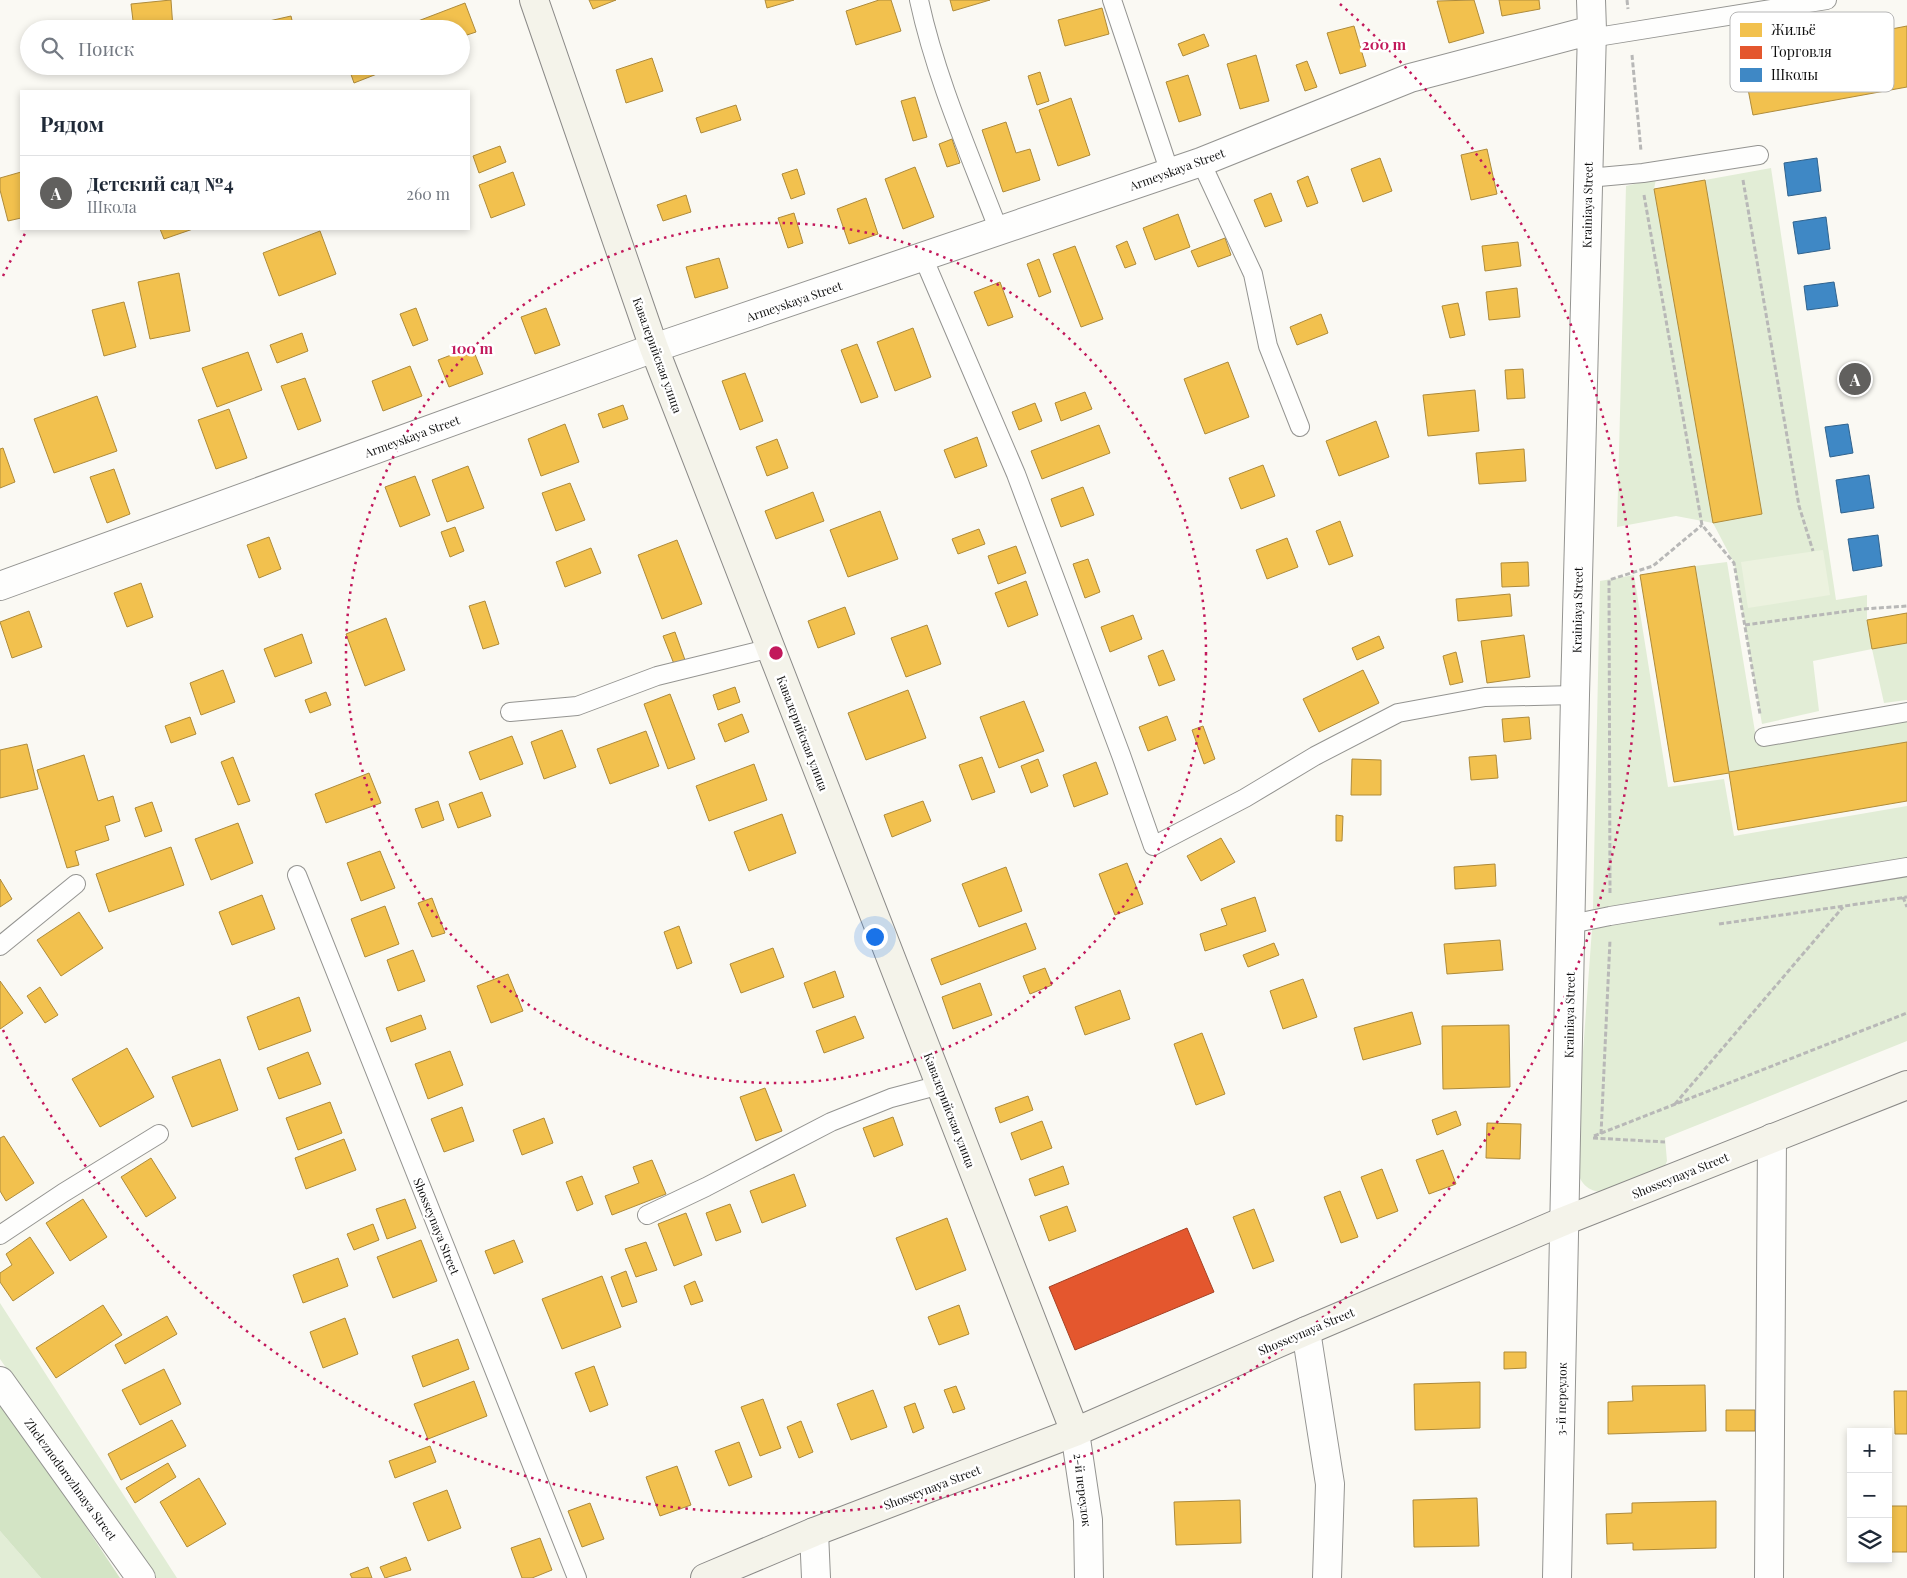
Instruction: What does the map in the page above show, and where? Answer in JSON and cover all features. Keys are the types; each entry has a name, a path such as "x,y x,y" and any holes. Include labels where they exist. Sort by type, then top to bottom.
{"street":[{"name":"Кавалерийская улица","path":"534,0 654,348 1075,1432"},
{"name":"Krainiaya Street","path":"1564,1221 1592,34 1591,0"},
{"name":"Armeyskaya Street","path":"0,586 654,348 1201,162 1410,78 1592,34"},
{"name":"Shosseynaya Street","path":"705,1578 814,1532 1075,1432 1564,1221 1907,1085"},
{"path":"1768,1578 1772,1138"},
{"name":"3-й переулок","path":"1557,1578 1564,1221"},
{"path":"1306,1331 1330,1484 1327,1578"},
{"name":"Zheleznodorozhnaya Street","path":"0,1381 141,1578"},
{"name":"2-й переулок","path":"1075,1432 1088,1520 1089,1578"},
{"path":"814,1532 816,1578"}],"lane":[{"path":"919,0 925,28 952,108 999,231"},
{"path":"1112,0 1170,173"},
{"path":"1751,12 1827,0"},
{"path":"1592,34 1630,31 1730,15"},
{"path":"1588,178 1644,173 1758,155"},
{"path":"1201,162 1253,274 1268,346 1300,428"},
{"path":"923,257 1016,474 1153,846 1245,798 1315,756 1398,713 1485,697 1575,695"},
{"path":"510,712 577,706 657,676 771,648"},
{"path":"1764,737 1907,712"},
{"path":"1571,924 1907,867"},
{"name":"Shosseynaya Street","path":"297,875 577,1578"},
{"path":"0,946 76,884"},
{"path":"647,1215 706,1187 831,1122 891,1098 940,1085"},
{"path":"0,1235 63,1193 159,1134"}],"path":[{"path":"1627,0 1644,173 1644,193 1702,526 1734,563 1764,737"},
{"path":"1739,158 1799,506 1813,551"},
{"path":"1601,1134 1610,940 1609,580 1653,566 1702,526"},
{"path":"1745,626 1863,608 1907,606"},
{"path":"1717,925 1905,897 1907,907"},
{"path":"1674,1105 1843,906"},
{"path":"1610,940 1619,939"},
{"path":"1665,1142 1590,1138 1907,1013"}],"green space":[{"path":"1771,168 1836,600 1867,595 1867,620 1873,649 1907,643 1907,700 1884,703 1872,649 1813,661 1819,711 1762,724 1734,563 1713,523 1676,516 1617,527 1626,186 1656,179 1654,189 1713,522 1762,514 1705,180"},
{"path":"1823,550 1830,595 1748,608 1741,562"},
{"path":"1727,562 1757,744 1907,718 1907,742 1729,772 1695,566"},
{"path":"1634,575 1668,787 1724,779 1734,836 1907,806 1907,860 1593,909 1600,581"},
{"path":"1907,873 1907,1041 1665,1138 1667,1161 1663,1171 1623,1188 1610,1191 1598,1191 1588,1187 1580,1178 1575,1161 1592,929"},
{"path":"0,1303 177,1578 152,1578 0,1359"},
{"path":"0,1405 41,1459 120,1578 41,1578 0,1531"},
{"path":"0,1531 41,1578 0,1578"}],"building: Жильё":[{"path":"171,0 172,20 133,20 131,4"},
{"path":"589,0 616,0 593,9"},
{"path":"765,0 794,0 767,8"},
{"path":"879,0 891,0 901,31 856,45 846,11"},
{"path":"950,0 990,0 953,11"},
{"path":"1474,0 1484,33 1449,43 1437,1"},
{"path":"1499,0 1539,0 1540,9 1502,16"},
{"path":"465,3 476,32 470,34 470,20 421,20"},
{"path":"1102,8 1109,34 1065,46 1058,20"},
{"path":"291,16 292,20 273,20"},
{"path":"1354,26 1366,66 1340,74 1327,33"},
{"path":"1907,26 1907,87 1894,89 1894,29"},
{"path":"1204,34 1209,46 1183,56 1178,44"},
{"path":"1256,55 1269,101 1240,109 1227,64"},
{"path":"652,58 663,91 626,103 616,70"},
{"path":"1307,61 1317,87 1305,91 1296,65"},
{"path":"1040,72 1049,101 1037,105 1028,76"},
{"path":"351,75 374,75 354,83"},
{"path":"1188,75 1201,115 1179,122 1166,82"},
{"path":"1749,92 1880,92 1753,115"},
{"path":"915,97 927,137 913,141 901,101"},
{"path":"1071,98 1090,155 1058,166 1039,110"},
{"path":"736,105 741,120 701,133 696,118"},
{"path":"1006,122 1016,153 1030,149 1040,180 1003,192 982,130"},
{"path":"952,139 960,163 947,167 939,144"},
{"path":"500,146 506,162 479,173 473,156"},
{"path":"1487,149 1497,194 1471,200 1461,155"},
{"path":"1380,158 1392,191 1363,202 1351,169"},
{"path":"915,167 934,217 903,229 885,179"},
{"path":"797,169 805,194 791,199 782,174"},
{"path":"20,172 20,218 8,221 0,190 0,178"},
{"path":"513,172 525,205 491,218 479,185"},
{"path":"1308,176 1318,203 1307,207 1297,181"},
{"path":"1705,180 1762,514 1713,523 1654,189"},
{"path":"1271,193 1282,221 1265,227 1254,200"},
{"path":"686,195 691,212 663,221 657,205"},
{"path":"866,198 878,234 849,244 837,209"},
{"path":"794,213 803,243 788,248 778,218"},
{"path":"1178,214 1190,247 1155,260 1143,228"},
{"path":"160,230 190,230 164,239"},
{"path":"320,231 336,274 279,296 263,253"},
{"path":"1225,238 1231,255 1198,267 1191,251"},
{"path":"1127,241 1136,264 1125,268 1116,246"},
{"path":"1518,242 1521,266 1485,271 1482,246"},
{"path":"1075,246 1103,319 1081,327 1053,254"},
{"path":"719,258 728,288 695,298 686,267"},
{"path":"1039,259 1051,292 1039,297 1027,264"},
{"path":"179,273 190,331 150,339 138,282"},
{"path":"1000,282 1013,317 988,326 974,292"},
{"path":"1517,288 1520,317 1489,320 1486,292"},
{"path":"124,302 136,347 104,356 92,310"},
{"path":"1458,303 1465,335 1450,338 1442,306"},
{"path":"416,308 428,340 413,346 400,314"},
{"path":"546,308 560,345 535,354 521,317"},
{"path":"1321,314 1328,333 1297,345 1290,327"},
{"path":"913,328 931,377 895,391 877,342"},
{"path":"302,333 308,351 277,363 270,345"},
{"path":"857,344 878,397 861,403 841,350"},
{"path":"472,347 483,374 449,387 438,360"},
{"path":"248,352 262,390 217,407 202,368"},
{"path":"1228,362 1249,417 1205,434 1184,379"},
{"path":"410,366 422,396 383,411 372,381"},
{"path":"1523,369 1525,398 1507,399 1505,370"},
{"path":"745,373 763,421 740,430 722,381"},
{"path":"305,378 321,421 298,430 281,386"},
{"path":"1475,390 1479,431 1428,436 1423,395"},
{"path":"1085,392 1092,409 1061,421 1055,403"},
{"path":"97,396 117,451 54,473 34,419"},
{"path":"1035,403 1042,421 1019,430 1012,412"},
{"path":"623,405 628,419 603,428 598,414"},
{"path":"229,409 247,458 216,469 198,420"},
{"path":"1376,421 1389,457 1339,476 1326,441"},
{"path":"565,424 579,462 541,476 528,439"},
{"path":"1099,425 1110,453 1042,479 1031,451"},
{"path":"977,437 987,466 955,478 944,450"},
{"path":"777,439 788,468 767,476 756,447"},
{"path":"3,448 15,482 0,488 0,449"},
{"path":"1524,449 1526,481 1479,484 1476,453"},
{"path":"1263,465 1275,496 1241,509 1229,478"},
{"path":"468,466 484,508 447,522 432,480"},
{"path":"114,469 130,514 107,523 90,477"},
{"path":"415,476 430,515 400,527 385,487"},
{"path":"570,483 585,520 556,531 542,493"},
{"path":"1083,487 1094,515 1061,527 1051,499"},
{"path":"813,492 824,521 776,539 765,511"},
{"path":"880,511 898,559 848,577 830,530"},
{"path":"1340,521 1353,556 1329,565 1316,531"},
{"path":"455,527 464,551 450,557 441,532"},
{"path":"979,529 985,544 958,554 952,539"},
{"path":"269,537 281,569 259,578 247,545"},
{"path":"1287,538 1298,567 1267,579 1256,550"},
{"path":"677,540 702,604 662,619 638,555"},
{"path":"1016,546 1026,573 998,584 988,556"},
{"path":"591,548 601,573 565,587 556,562"},
{"path":"1088,559 1100,592 1085,598 1073,564"},
{"path":"1528,562 1529,586 1502,587 1501,563"},
{"path":"1695,566 1729,772 1907,742 1907,801 1738,830 1729,773 1674,782 1640,575"},
{"path":"1026,581 1038,615 1008,627 995,593"},
{"path":"141,583 153,617 127,627 114,593"},
{"path":"1510,594 1512,616 1458,621 1456,599"},
{"path":"485,601 499,644 483,649 469,606"},
{"path":"845,607 855,634 818,648 808,621"},
{"path":"29,611 42,647 12,658 0,622"},
{"path":"1907,613 1907,643 1872,649 1867,620"},
{"path":"1133,615 1142,639 1110,652 1101,627"},
{"path":"386,618 405,670 365,686 346,634"},
{"path":"927,625 941,664 906,677 891,638"},
{"path":"675,632 685,660 674,664 663,636"},
{"path":"302,634 312,663 275,677 264,649"},
{"path":"1524,635 1530,677 1487,683 1481,641"},
{"path":"1379,636 1384,648 1357,660 1352,648"},
{"path":"1163,650 1175,680 1159,686 1148,656"},
{"path":"1456,652 1463,682 1450,685 1443,656"},
{"path":"223,670 235,702 201,715 190,683"},
{"path":"1363,670 1379,703 1319,732 1303,699"},
{"path":"735,687 740,702 718,710 713,695"},
{"path":"908,690 926,738 866,760 848,713"},
{"path":"326,692 331,705 310,713 305,700"},
{"path":"670,694 695,759 668,769 644,704"},
{"path":"1024,701 1044,751 999,768 980,717"},
{"path":"742,714 749,732 725,742 718,724"},
{"path":"1167,716 1176,740 1148,751 1139,727"},
{"path":"190,717 196,734 171,743 165,726"},
{"path":"1529,717 1531,739 1504,742 1502,719"},
{"path":"1203,726 1215,759 1204,764 1192,730"},
{"path":"562,730 576,767 544,779 531,742"},
{"path":"646,731 659,766 610,784 597,749"},
{"path":"512,736 523,764 480,780 469,752"},
{"path":"27,744 38,789 0,798 0,750"},
{"path":"84,755 98,801 113,796 120,821 105,826 109,840 75,851 79,865 67,868 37,770"},
{"path":"1496,755 1498,778 1471,780 1469,757"},
{"path":"233,757 250,801 238,805 221,762"},
{"path":"982,757 995,792 972,800 959,765"},
{"path":"1038,759 1048,786 1031,793 1021,766"},
{"path":"1352,759 1381,760 1381,795 1351,795"},
{"path":"1096,762 1108,794 1074,807 1063,775"},
{"path":"754,764 767,800 709,821 696,786"},
{"path":"369,773 381,803 326,823 315,794"},
{"path":"482,792 491,816 458,828 449,804"},
{"path":"438,801 444,820 422,828 415,809"},
{"path":"923,801 931,821 892,837 884,815"},
{"path":"152,802 162,831 145,837 135,808"},
{"path":"782,814 796,853 749,871 734,832"},
{"path":"1336,815 1343,816 1342,841 1336,841"},
{"path":"238,823 253,863 211,880 195,839"},
{"path":"1221,838 1235,862 1201,881 1187,856"},
{"path":"171,847 184,885 109,912 96,874"},
{"path":"380,851 395,888 361,901 347,863"},
{"path":"1127,863 1143,904 1115,915 1099,874"},
{"path":"1495,864 1496,886 1455,889 1454,867"},
{"path":"1006,867 1022,911 979,927 962,884"},
{"path":"0,879 12,899 0,907"},
{"path":"262,895 275,929 232,945 219,912"},
{"path":"1255,897 1266,931 1205,951 1200,934 1227,925 1221,909"},
{"path":"432,898 445,933 432,937 418,903"},
{"path":"385,906 399,944 365,957 351,919"},
{"path":"79,912 103,948 61,976 37,940"},
{"path":"1026,923 1036,949 941,985 931,959"},
{"path":"679,926 692,963 677,969 664,932"},
{"path":"1500,940 1503,970 1447,974 1444,944"},
{"path":"1274,943 1279,955 1248,967 1243,955"},
{"path":"773,948 784,977 741,993 730,964"},
{"path":"413,950 425,981 398,991 387,960"},
{"path":"1045,968 1052,985 1030,994 1023,976"},
{"path":"835,971 844,997 813,1008 804,983"},
{"path":"508,974 523,1011 491,1023 477,986"},
{"path":"1303,979 1317,1017 1283,1029 1270,991"},
{"path":"0,981 23,1013 0,1029"},
{"path":"980,983 992,1015 953,1029 942,997"},
{"path":"40,987 58,1015 45,1023 27,996"},
{"path":"1120,990 1130,1019 1085,1035 1075,1007"},
{"path":"299,997 311,1031 259,1050 247,1017"},
{"path":"1412,1012 1421,1044 1363,1060 1354,1028"},
{"path":"421,1015 426,1029 391,1042 386,1028"},
{"path":"855,1016 864,1038 824,1053 816,1031"},
{"path":"1509,1025 1510,1087 1443,1089 1442,1026"},
{"path":"1202,1033 1225,1094 1196,1105 1174,1044"},
{"path":"127,1048 154,1097 100,1127 72,1079"},
{"path":"450,1051 463,1085 428,1099 415,1064"},
{"path":"308,1052 321,1084 279,1099 267,1068"},
{"path":"220,1059 238,1110 192,1127 172,1077"},
{"path":"765,1088 782,1131 756,1141 740,1097"},
{"path":"1028,1096 1033,1110 1000,1123 995,1108"},
{"path":"330,1102 342,1133 298,1150 286,1118"},
{"path":"462,1107 474,1141 444,1152 431,1119"},
{"path":"1456,1111 1461,1125 1437,1135 1432,1120"},
{"path":"893,1117 903,1145 874,1157 863,1128"},
{"path":"544,1118 553,1143 522,1155 513,1130"},
{"path":"1042,1121 1052,1148 1021,1160 1011,1133"},
{"path":"1487,1123 1521,1124 1520,1159 1486,1158"},
{"path":"4,1136 34,1183 6,1201 0,1191 0,1138"},
{"path":"344,1139 356,1170 306,1189 295,1158"},
{"path":"1443,1150 1456,1184 1429,1194 1416,1160"},
{"path":"151,1158 176,1198 146,1217 121,1177"},
{"path":"652,1160 666,1194 612,1215 605,1196 639,1183 633,1167"},
{"path":"1063,1166 1069,1184 1035,1196 1029,1179"},
{"path":"1382,1169 1398,1211 1377,1219 1361,1177"},
{"path":"794,1174 806,1206 762,1223 750,1191"},
{"path":"582,1176 593,1204 577,1211 566,1182"},
{"path":"1340,1191 1358,1237 1341,1243 1324,1197"},
{"path":"83,1199 107,1237 70,1261 46,1223"},
{"path":"405,1199 416,1228 387,1239 376,1209"},
{"path":"730,1204 741,1232 716,1241 706,1213"},
{"path":"1067,1206 1076,1231 1049,1241 1040,1216"},
{"path":"1254,1209 1274,1261 1253,1269 1233,1217"},
{"path":"686,1213 702,1255 674,1266 658,1224"},
{"path":"947,1218 966,1270 916,1290 896,1238"},
{"path":"373,1224 379,1240 354,1250 347,1234"},
{"path":"30,1237 54,1273 13,1301 0,1282 0,1273 12,1265 6,1254"},
{"path":"421,1240 437,1281 393,1298 377,1257"},
{"path":"514,1240 523,1262 494,1274 485,1251"},
{"path":"646,1242 657,1270 636,1277 625,1249"},
{"path":"338,1258 348,1286 303,1303 293,1275"},
{"path":"626,1271 637,1302 622,1307 611,1277"},
{"path":"602,1276 621,1327 562,1349 542,1299"},
{"path":"695,1281 703,1301 691,1305 684,1286"},
{"path":"103,1305 122,1335 56,1378 36,1348"},
{"path":"959,1305 969,1334 939,1345 928,1317"},
{"path":"167,1316 177,1334 125,1364 115,1345"},
{"path":"345,1318 358,1354 323,1368 310,1332"},
{"path":"458,1339 469,1369 423,1387 412,1356"},
{"path":"1504,1352 1526,1352 1526,1368 1504,1369"},
{"path":"594,1366 608,1405 590,1412 575,1373"},
{"path":"164,1369 181,1404 140,1425 122,1390"},
{"path":"474,1381 487,1416 428,1439 414,1404"},
{"path":"1480,1382 1480,1428 1415,1430 1414,1384"},
{"path":"1705,1385 1706,1431 1608,1434 1608,1402 1633,1401 1632,1386"},
{"path":"956,1386 965,1409 953,1413 944,1390"},
{"path":"873,1390 887,1427 851,1440 837,1404"},
{"path":"1894,1391 1907,1391 1907,1434 1895,1434"},
{"path":"763,1399 781,1448 760,1456 741,1407"},
{"path":"915,1403 924,1428 913,1433 904,1407"},
{"path":"1726,1410 1755,1410 1755,1431 1726,1431"},
{"path":"172,1420 186,1446 121,1480 108,1454"},
{"path":"801,1421 813,1452 799,1458 787,1427"},
{"path":"739,1442 752,1477 729,1486 715,1451"},
{"path":"430,1446 436,1462 395,1478 389,1461"},
{"path":"168,1463 176,1477 135,1503 126,1488"},
{"path":"677,1466 691,1505 660,1516 646,1477"},
{"path":"199,1478 226,1524 187,1547 160,1502"},
{"path":"447,1490 461,1528 428,1541 413,1503"},
{"path":"1477,1498 1479,1546 1414,1547 1413,1500"},
{"path":"1240,1500 1241,1543 1176,1545 1174,1502"},
{"path":"1716,1501 1716,1548 1633,1550 1633,1543 1607,1544 1606,1514 1632,1513 1632,1503"},
{"path":"590,1503 604,1539 582,1547 568,1511"},
{"path":"1892,1506 1907,1506 1907,1552 1892,1552"},
{"path":"540,1538 552,1570 532,1578 522,1578 511,1548"},
{"path":"406,1557 411,1570 385,1578 380,1567"},
{"path":"368,1567 372,1578 352,1578 350,1574"}],"building: Торговля":[{"path":"1187,1228 1214,1292 1075,1350 1049,1287"}],"building: Школы":[{"path":"1817,158 1821,191 1788,196 1784,163"},
{"path":"1826,217 1830,249 1798,254 1793,222"},
{"path":"1834,282 1838,306 1807,310 1804,286"},
{"path":"1848,424 1853,453 1830,457 1825,427"},
{"path":"1869,475 1874,508 1841,513 1836,480"},
{"path":"1878,535 1882,566 1853,571 1848,539"}],"place":[{"name":"Детский сад №4","path":"1855,379"}]}
